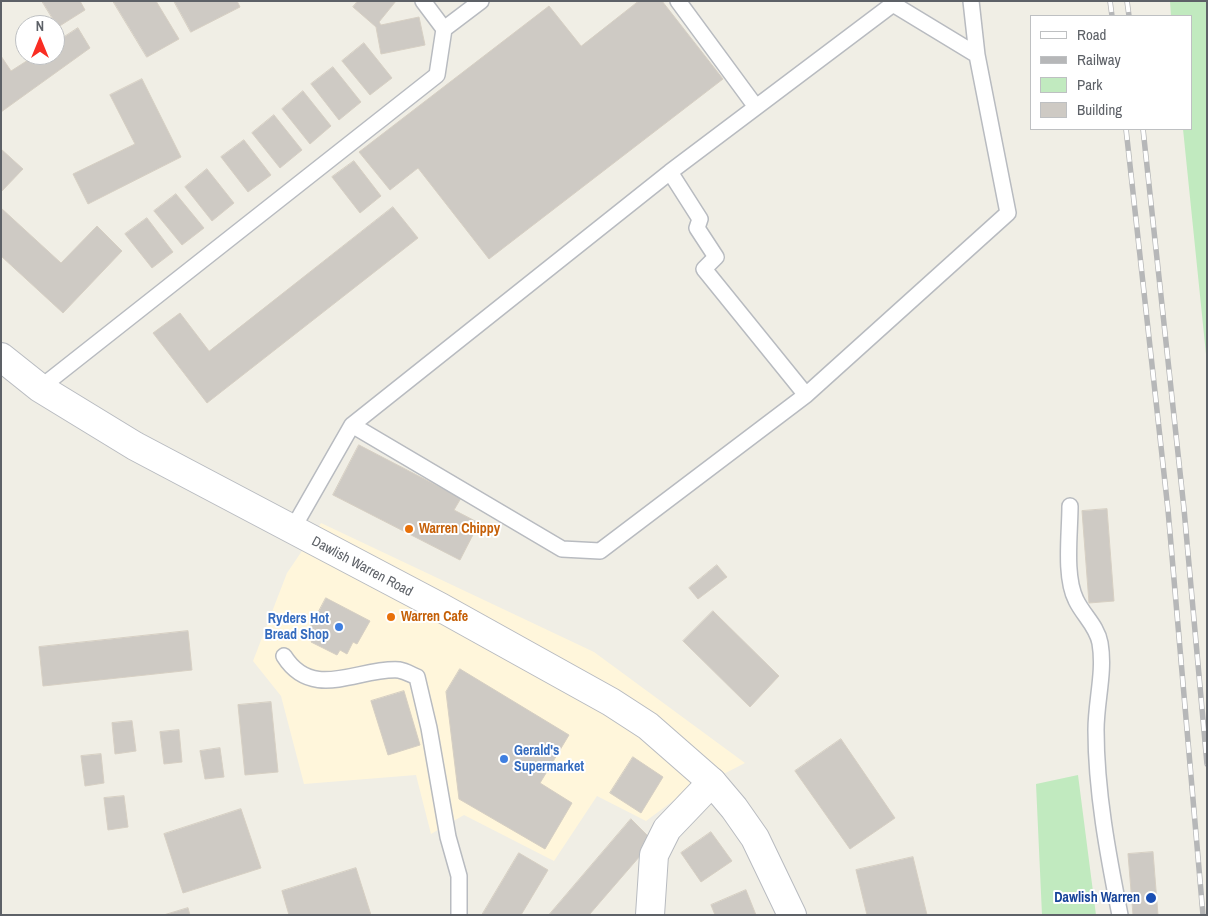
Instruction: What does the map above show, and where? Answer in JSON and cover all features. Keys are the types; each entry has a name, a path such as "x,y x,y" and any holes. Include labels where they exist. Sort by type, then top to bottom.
{"street":[{"name":"Dawlish Warren Road","path":"1,357 40,388 135,446 440,607 611,702 648,726 712,782 734,808 755,838 792,915"},
{"path":"650,915 654,855 667,829 712,782"}],"lane":[{"path":"423,1 444,28"},
{"path":"40,388 437,75 444,28 481,1"},
{"path":"678,1 756,107"},
{"path":"352,425 562,550 600,551 806,395 1008,213 977,55 971,1"},
{"path":"292,530 352,425 670,172 894,4 977,55"},
{"path":"670,172 700,218 697,228 716,257 704,269 806,395"},
{"path":"1070,506 1070,584 1076,601 1092,622 1100,642 1102,665 1096,729 1098,778 1120,915"},
{"path":"284,656 290,667 314,679 340,680 399,670 417,677 429,728 448,837 459,876 459,915"}],"shaded area":[{"path":"321,523 594,652 745,763 677,798 646,821 597,796 554,861 464,815 431,834 416,775 304,784 281,696 253,661 287,573"}],"green space":[{"path":"1170,1 1207,1 1207,364 1183,130 1193,130 1193,15 1171,15"},
{"path":"1078,775 1096,915 1042,915 1036,784"}],"building":[{"path":"42,1 80,1 85,10 65,23 65,15 51,15"},
{"path":"113,1 156,1 179,39 147,57"},
{"path":"174,1 237,1 240,7 191,32"},
{"path":"358,1 396,1 379,22 381,25 419,17 425,45 381,54 376,27 353,7"},
{"path":"639,1 662,1 723,79 489,259 418,168 390,190 359,152 549,6 581,46"},
{"path":"78,28 90,48 1,112 1,56 11,71 20,65 65,65 65,36"},
{"path":"364,43 392,78 370,95 342,61"},
{"path":"333,67 361,102 339,120 311,84"},
{"path":"142,79 181,157 88,204 73,174 135,144 110,95"},
{"path":"303,91 331,126 310,144 282,109"},
{"path":"274,115 302,150 280,168 252,133"},
{"path":"244,140 271,175 248,192 221,157"},
{"path":"1,149 23,169 1,192"},
{"path":"354,161 381,196 360,213 332,177"},
{"path":"207,169 234,203 212,221 185,187"},
{"path":"176,194 204,228 182,245 154,211"},
{"path":"393,207 418,238 207,403 153,333 180,313 209,351"},
{"path":"1,208 61,263 97,226 122,251 63,313 1,256"},
{"path":"147,218 173,252 152,268 125,234"},
{"path":"359,445 461,498 454,510 479,523 460,560 333,495"},
{"path":"1107,509 1114,601 1089,603 1082,511"},
{"path":"717,565 727,577 698,599 689,588"},
{"name":"Ryders Hot Bread Shop","path":"326,598 370,621 357,644 353,642 347,654 340,650 337,655 311,642 314,637 307,634"},
{"path":"713,611 779,676 750,707 683,641"},
{"path":"188,631 192,670 43,686 39,647"},
{"name":"Gerald's Supermarket","path":"460,669 569,735 540,783 572,803 545,849 459,799 446,692"},
{"path":"404,691 420,745 388,755 371,701"},
{"path":"271,702 278,772 245,775 238,705"},
{"path":"132,721 136,751 115,754 112,723"},
{"path":"179,730 182,762 164,764 160,732"},
{"path":"841,739 895,818 850,849 795,771"},
{"path":"220,748 224,777 205,779 200,751"},
{"path":"101,754 104,783 85,786 81,756"},
{"path":"633,757 663,777 641,813 610,793"},
{"path":"124,796 128,827 108,830 104,798"},
{"path":"241,809 261,868 183,893 164,834"},
{"path":"631,819 653,841 589,915 549,915"},
{"path":"711,832 732,861 701,882 681,853"},
{"path":"1153,852 1158,915 1133,915 1128,854"},
{"path":"519,853 548,870 521,915 482,915"},
{"path":"913,857 927,915 867,915 856,870"},
{"path":"356,868 371,915 289,915 282,891"},
{"path":"746,890 756,915 715,915 711,905"},
{"path":"188,908 190,915 164,915"}],"railway":[{"path":"1110,1 1112,15"},
{"path":"1127,1 1129,15"},
{"path":"1126,130 1168,510 1203,915"},
{"path":"1143,130 1184,509 1207,764"}],"place":[{"name":"Warren Chippy","path":"409,529"},
{"name":"Warren Cafe","path":"391,617"},
{"name":"Ryders Hot Bread Shop","path":"339,627"},
{"name":"Gerald's Supermarket","path":"504,759"},
{"name":"Dawlish Warren","path":"1151,898"}]}
